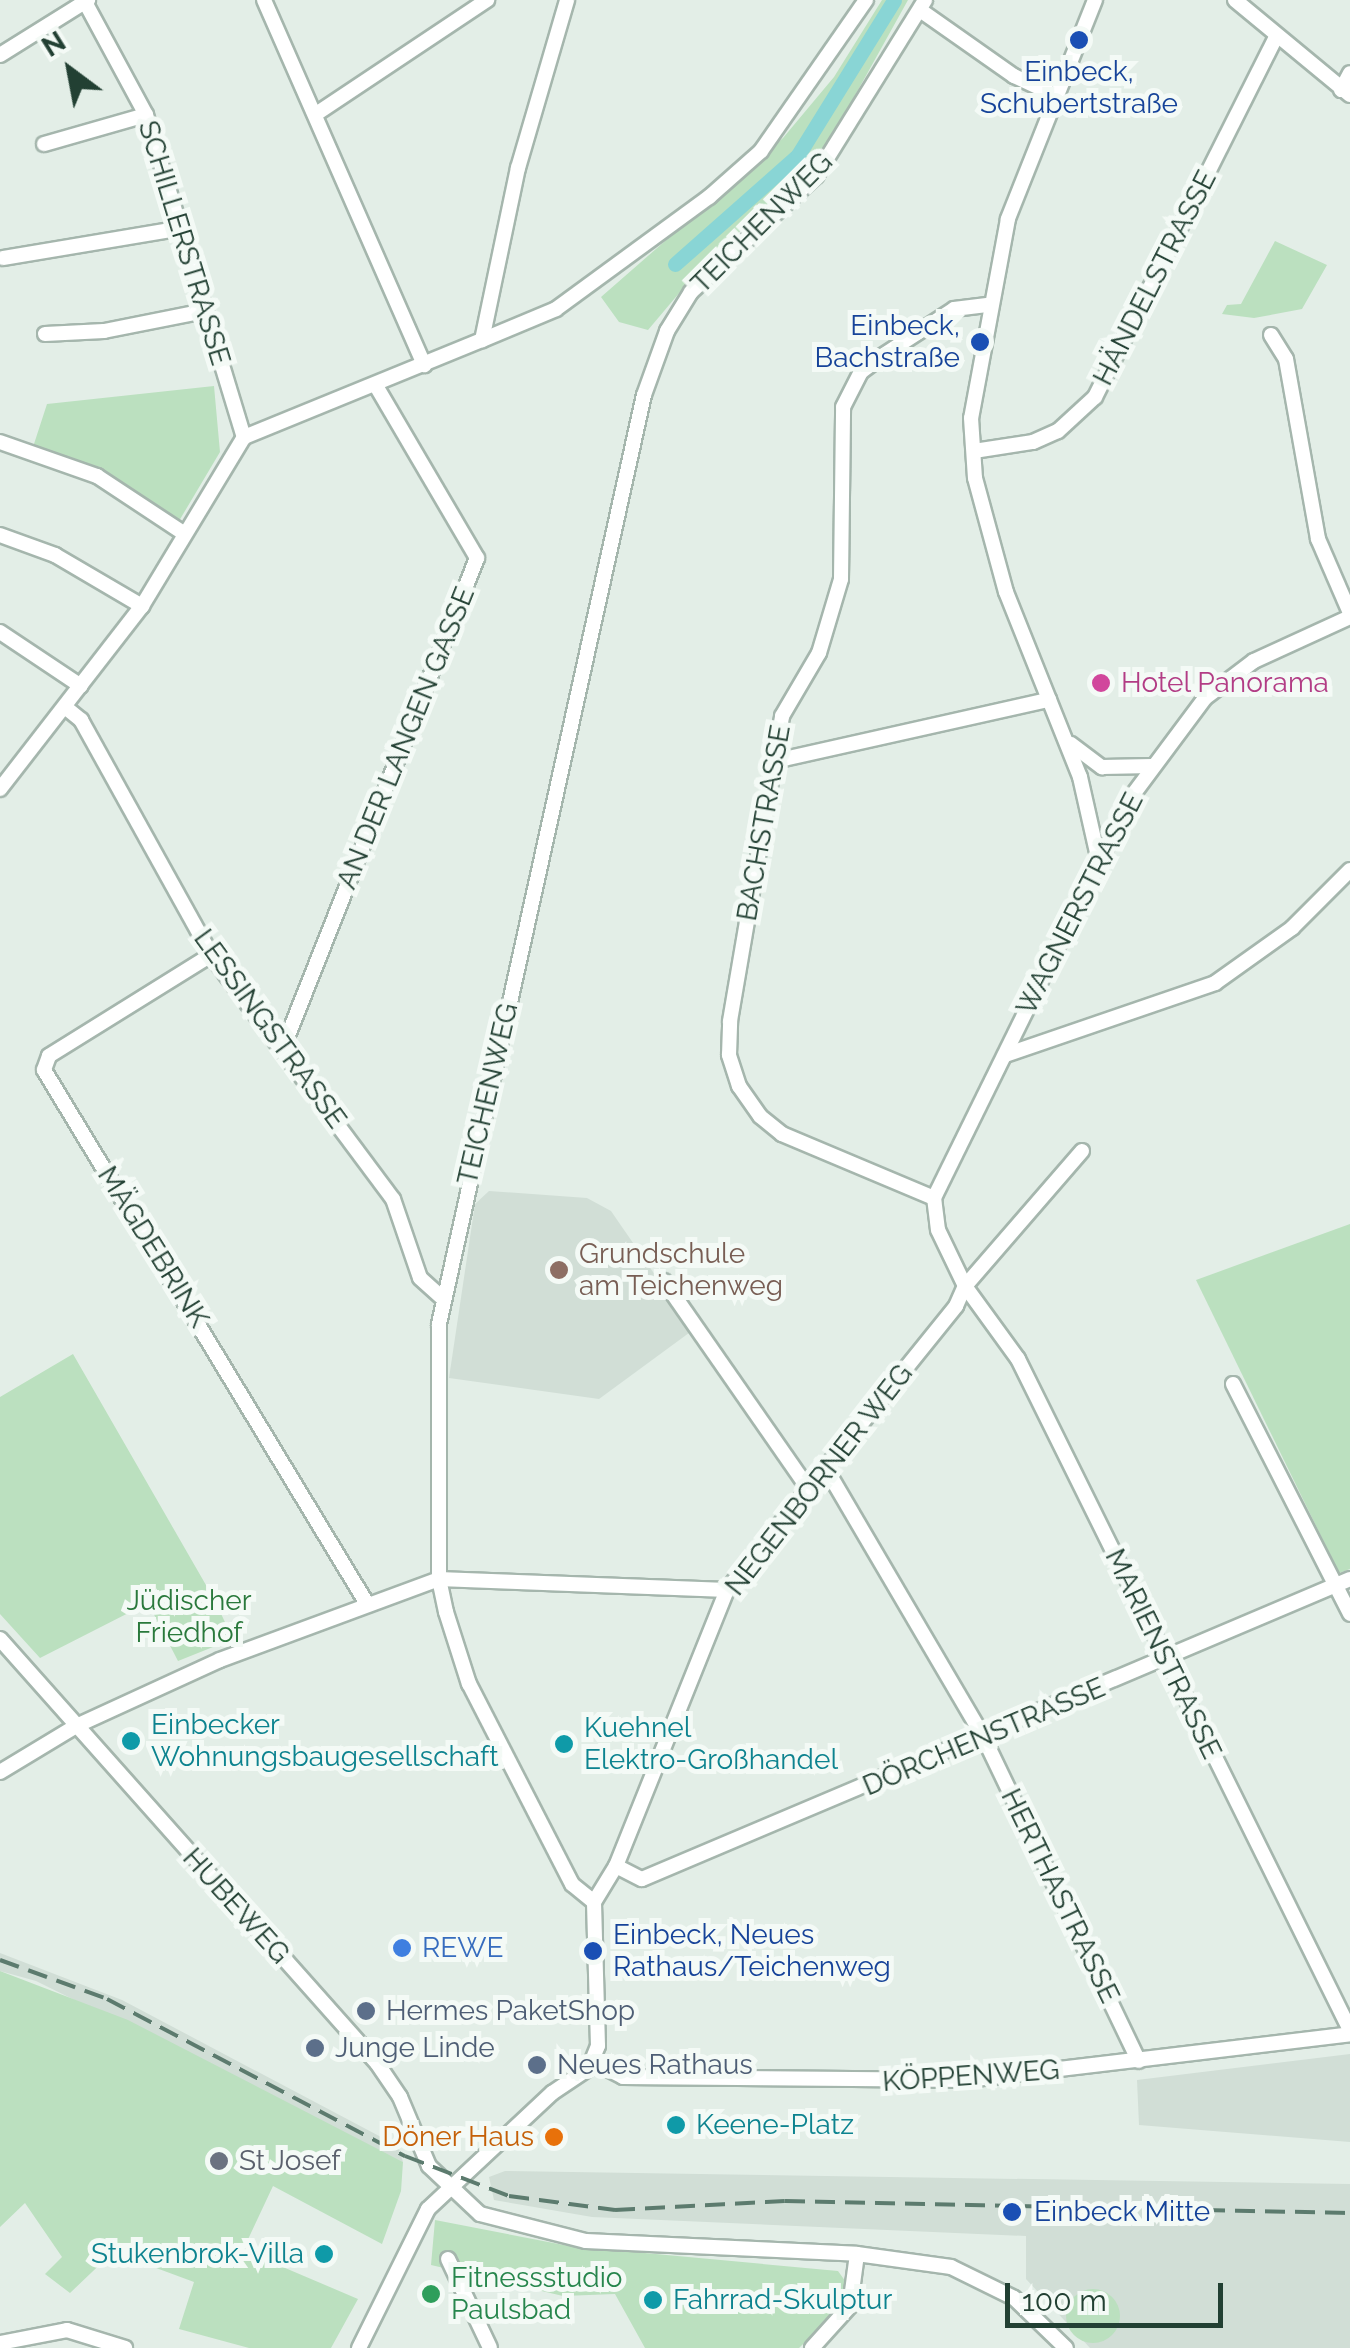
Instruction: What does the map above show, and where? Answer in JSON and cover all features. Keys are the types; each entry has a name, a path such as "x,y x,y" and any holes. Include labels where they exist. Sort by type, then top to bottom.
{"street":[{"path":"264,0 424,365"},
{"path":"316,114 487,0"},
{"path":"482,340 502,244 568,0"},
{"path":"0,789 142,606 244,437 556,309 644,250 760,151 866,0"},
{"path":"1095,0 1008,219 987,305 972,418 974,452 1006,592 1063,735 1098,856"},
{"path":"1235,0 1346,92 1350,73"},
{"path":"0,55 86,1"},
{"name":"SCHILLERSTRASSE","path":"86,1 146,115 244,437"},
{"path":"923,5 1014,76 1057,96"},
{"name":"TEICHENWEG","path":"594,1902 572,1884 469,1684 439,1579 442,1298 650,375 691,292 816,176 923,5"},
{"name":"HÄNDELSTRASSE","path":"974,452 1058,431 1095,397 1276,37"},
{"path":"44,144 146,115"},
{"path":"3,258 182,228"},
{"name":"BACHSTRASSE","path":"934,1198 782,1134 739,1086 730,1055 730,1021 782,716 819,653 842,579 843,407 860,372 954,309 987,305"},
{"path":"45,334 104,331 204,311"},
{"path":"1272,335 1286,359 1318,539 1350,615"},
{"name":"AN DER LANGEN GASSE","path":"283,1048 477,558 376,386"},
{"path":"0,442 97,476 185,534"},
{"path":"0,535 55,555 142,606"},
{"name":"WAGNERSTRASSE","path":"1005,1055 1098,856 1152,766 1205,698 1254,660 1350,615"},
{"path":"0,632 81,686"},
{"path":"774,761 1049,700"},
{"name":"LESSINGSTRASSE","path":"66,707 81,720 211,956 394,1199 420,1278 442,1298"},
{"path":"1063,735 1102,768 1152,766"},
{"path":"964,1286 938,1230 934,1198 1005,1055 1215,983 1292,928 1350,870"},
{"name":"MÄGDEBRINK","path":"211,956 49,1056 44,1070 366,1602"},
{"name":"NEGENBORNER WEG","path":"594,1902 616,1866 727,1590 828,1472 956,1306 964,1286 1082,1152"},
{"path":"664,1281 810,1490"},
{"name":"MARIENSTRASSE","path":"964,1286 1018,1359 1350,2032"},
{"path":"1234,1384 1343,1582 1350,1614"},
{"name":"HERTHASTRASSE","path":"828,1472 984,1738 1139,2061"},
{"path":"0,1772 76,1726 366,1602 439,1579 727,1590"},
{"name":"DÖRCHENSTRASSE","path":"616,1866 642,1879 984,1738 1343,1582"},
{"name":"HUBEWEG","path":"0,1638 377,2062 400,2097 429,2166 447,2188"},
{"path":"359,2348 419,2224 447,2188 594,2062 594,1902"},
{"name":"KÖPPENWEG","path":"594,2062 623,2078 863,2083 967,2080 1350,2032"},
{"path":"447,2188 500,2222 586,2242 857,2254 951,2267 982,2279 1038,2316 1066,2348"},
{"path":"812,2348 850,2306 857,2254"},
{"path":"448,2258 490,2348"},
{"path":"0,2343 67,2330 125,2348"}],"shaded area":[{"name":"Grundschule am Teichenweg","path":"489,1191 587,1198 611,1211 693,1330 599,1399 449,1378 475,1204"},
{"path":"0,1953 122,2000 398,2146 403,2162 36,1981 0,1971"},
{"path":"1350,2054 1350,2142 1139,2125 1137,2080"},
{"path":"505,2171 1350,2184 1350,2348 1090,2348 1026,2279 1026,2236 592,2217 494,2200 489,2177"}],"green space":[{"path":"882,0 908,0 833,135 794,183 702,266 648,330 619,322 601,297 783,138 834,77"},
{"path":"1275,241 1327,265 1302,309 1254,318 1222,314 1227,305 1241,304"},
{"path":"214,386 220,452 179,521 105,472 33,447 47,404"},
{"path":"1350,1224 1350,1569 1339,1573 1196,1280"},
{"name":"Jüdischer Friedhof","path":"73,1354 214,1599 233,1639 178,1661 148,1603 40,1658 0,1614 0,1397"},
{"path":"0,1971 128,2020 403,2162 401,2191 382,2244 273,2186 243,2250 358,2299 331,2348 249,2348 179,2329 194,2282 113,2252 70,2293 45,2274 62,2257 25,2203 0,2227"},
{"path":"435,2220 569,2246 838,2271 848,2285 834,2314 799,2348 645,2348 615,2294 563,2296 431,2265"},
{"path":"1093,2289 1112,2297 1120,2316 1112,2335 1093,2343 1074,2335 1066,2316 1074,2297"}],"waterway":[{"path":"675,264 798,155 894,0"}],"railway":[{"path":"0,1960 107,1999 405,2156 509,2196 615,2210 785,2201 1350,2213"}],"place":[{"name":"Einbeck, Schubertstraße","path":"1079,40"},
{"name":"Einbeck, Bachstraße","path":"980,342"},
{"name":"Hotel Panorama","path":"1101,683"},
{"name":"Grundschule am Teichenweg","path":"559,1270"},
{"name":"Einbecker Wohnungsbaugesellschaft","path":"131,1741"},
{"name":"Kuehnel Elektro-Großhandel","path":"564,1744"},
{"name":"REWE","path":"402,1948"},
{"name":"Einbeck, Neues Rathaus/Teichenweg","path":"593,1951"},
{"name":"Hermes PaketShop","path":"366,2011"},
{"name":"Junge Linde","path":"315,2048"},
{"name":"Neues Rathaus","path":"537,2065"},
{"name":"Keene-Platz","path":"676,2125"},
{"name":"Döner Haus","path":"554,2137"},
{"name":"St Josef","path":"219,2161"},
{"name":"Einbeck Mitte","path":"1012,2212"},
{"name":"Stukenbrok-Villa","path":"324,2254"},
{"name":"Fitnessstudio Paulsbad","path":"431,2294"},
{"name":"Fahrrad-Skulptur","path":"653,2300"}]}
